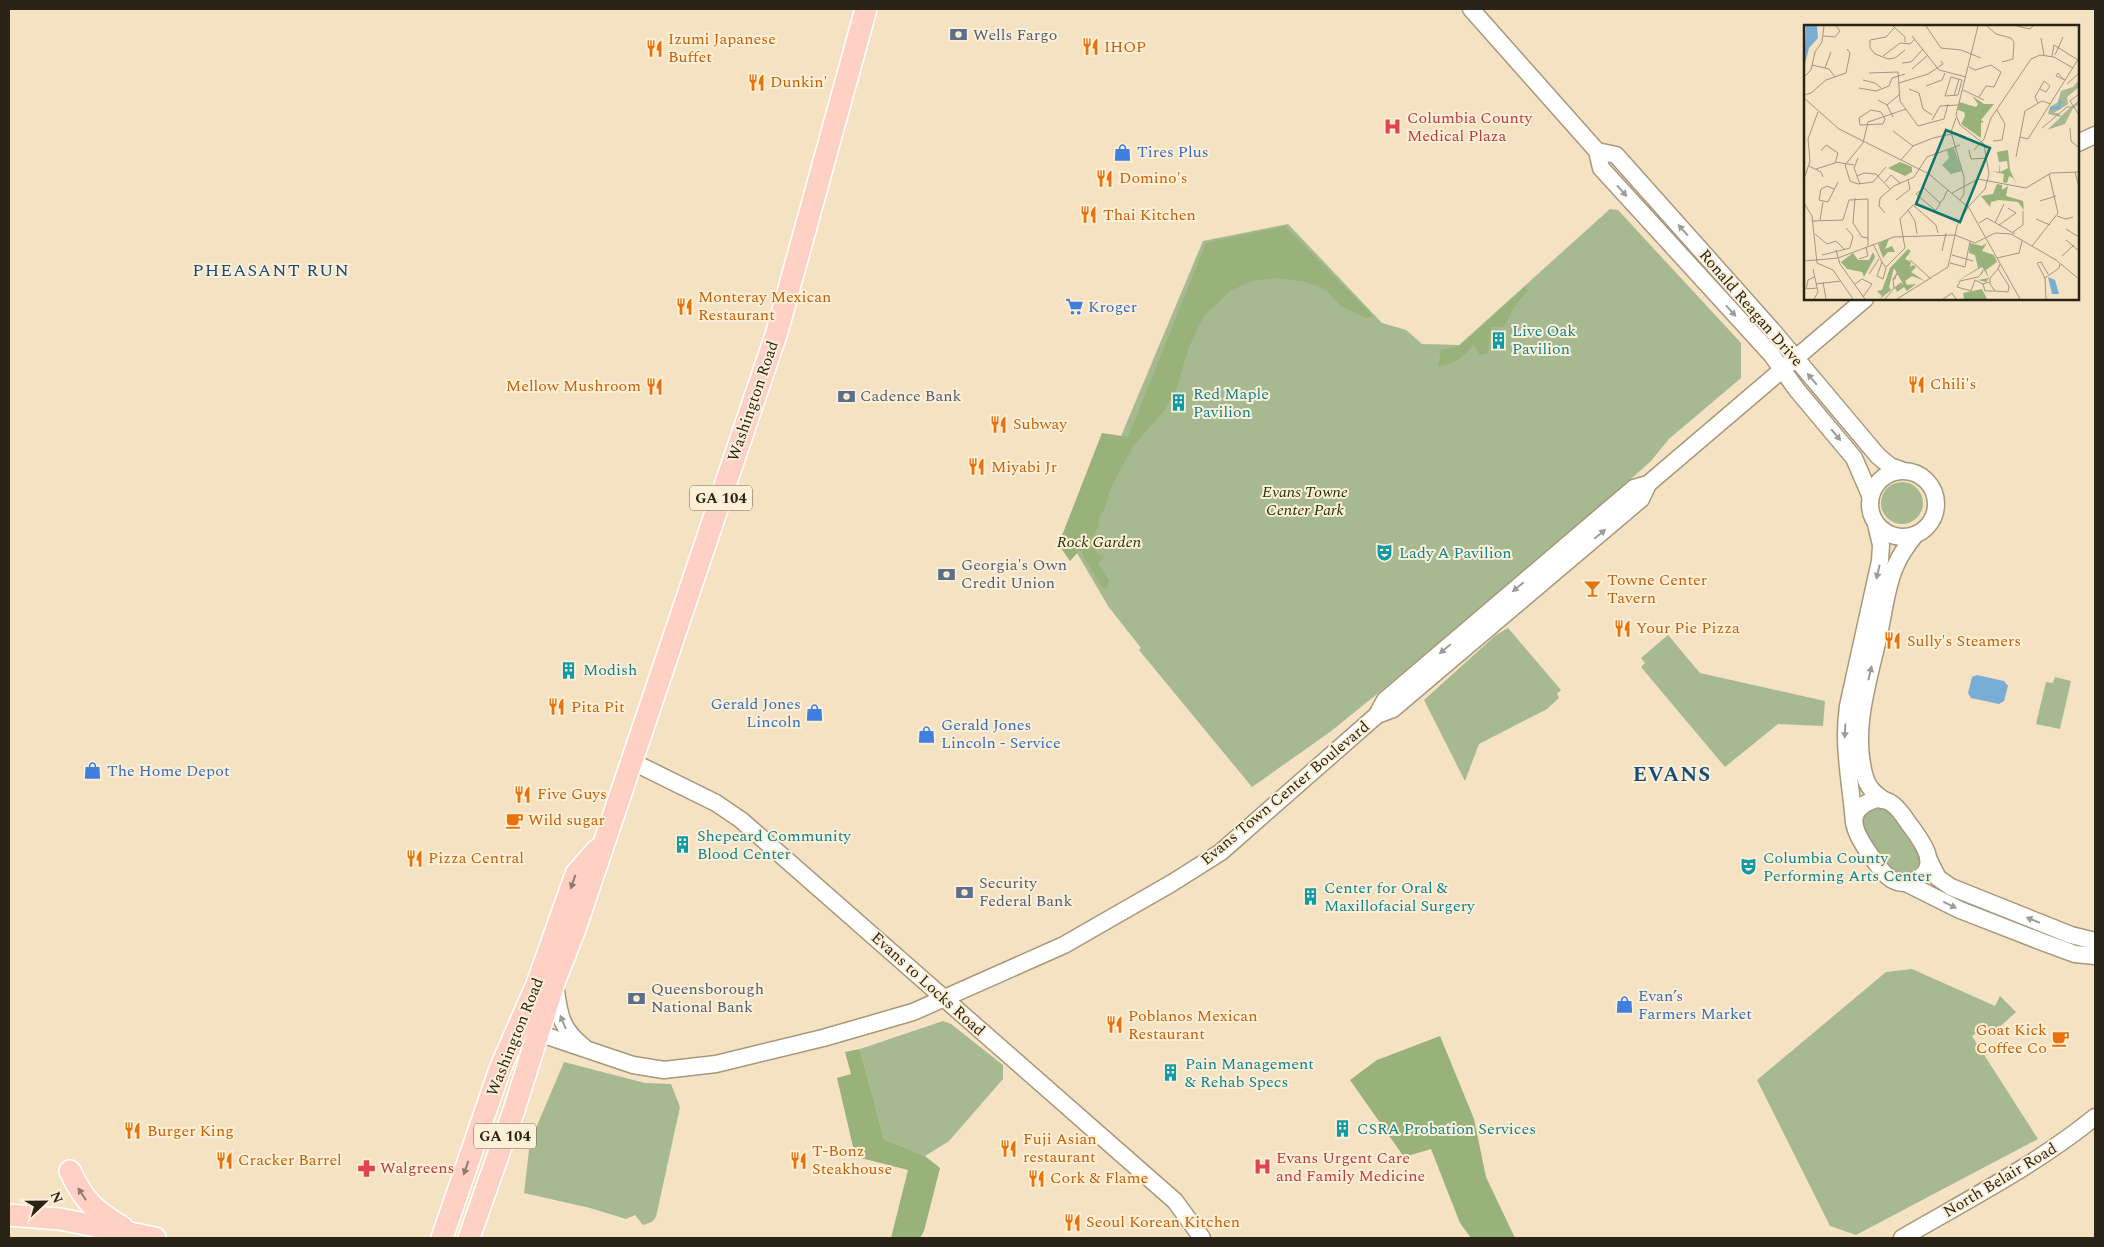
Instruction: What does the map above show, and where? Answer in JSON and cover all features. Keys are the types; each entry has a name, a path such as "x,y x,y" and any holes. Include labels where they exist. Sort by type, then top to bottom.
{"main road":[{"name":"Washington Road","path":"469,1238 514,1110 555,980 777,332 866,9"},
{"name":"Washington Road","path":"442,1238 500,1069 537,984 576,874 603,844"},
{"path":"70,1171 84,1199 104,1216 129,1232"},
{"path":"9,1215 60,1219 155,1238"}],"street":[{"name":"Ronald Reagan Drive","path":"1470,9 1597,151 1601,168 1783,370 1854,458 1870,495 1871,515 1876,524 1881,545 1880,561 1846,717 1844,746 1854,824 1859,839 1885,875 1898,882 1906,883 1955,907 2045,943 2075,954 2095,956"},
{"path":"2079,143 2095,135"},
{"name":"Ronald Reagan Drive","path":"1597,151 1616,155 1878,456 1890,466 1912,472 1924,478 1935,495 1936,503 1932,519 1928,526 1915,535 1900,557 1891,580 1864,703 1860,726 1861,752 1865,777 1871,790 1897,808 1925,846 1928,858 1938,878 1951,887 2081,939 2095,941"},
{"name":"Evans Town Center Boulevard","path":"538,1033 633,1066 664,1070 716,1064 823,1038 913,1012 944,1000 1064,945 1133,908 1213,857 1377,715 1385,700 1543,574 1642,499 1648,484 1796,360 1864,300"},
{"path":"1870,495 1882,478 1901,470"},
{"path":"1876,524 1890,534 1907,537 1915,535"},
{"name":"Evans to Locks Road","path":"631,761 716,803 741,820 1175,1201 1202,1238"},
{"path":"1854,824 1855,816 1864,804 1876,799 1884,800"},
{"path":"1906,883 1913,882 1924,872 1928,858"},
{"path":"2045,943 2052,928"},
{"path":"555,980 560,1018 565,1029 575,1040 592,1052"},
{"name":"North Belair Road","path":"1902,1238 2024,1167 2060,1144 2095,1117"}],"green space":[{"name":"Evans Towne Center Park","path":"1610,209 1618,210 1741,343 1741,378 1669,439 1651,461 1604,503 1382,690 1330,732 1252,787 1139,650 1141,648 1108,606 1074,548 1203,241 1288,224 1382,323 1406,330 1422,344 1459,345"},
{"path":"1285,226 1373,316 1366,318 1341,306 1326,290 1306,282 1276,278 1252,281 1230,291 1205,315 1189,347 1176,390 1164,411 1133,446 1111,488 1104,510 1099,518 1099,525 1090,542 1097,553 1101,556 1105,554 1098,564 1109,580 1108,586 1103,589 1080,550 1070,561 1061,548 1061,538 1102,433 1128,437 1206,243"},
{"path":"1525,287 1528,291 1514,307 1504,327 1491,327 1488,353 1480,355 1474,345 1458,360 1438,366 1441,350 1460,346"},
{"path":"1902,482 1910,484 1919,492 1923,503 1921,511 1913,520 1902,524 1894,522 1885,514 1881,503 1883,495 1891,486"},
{"path":"1508,628 1561,690 1557,694 1559,698 1547,709 1479,744 1465,781 1424,700 1496,635"},
{"path":"1668,635 1700,673 1825,701 1823,726 1778,724 1725,767 1641,667 1645,663 1641,658"},
{"path":"2055,677 2071,681 2060,729 2036,724 2046,682 2053,683"},
{"path":"1875,807 1885,808 1891,812 1917,848 1921,863 1917,870 1908,876 1892,874 1863,835 1862,814"},
{"path":"1912,969 1995,1006 2000,996 2016,1012 1992,1034 1981,1030 1972,1036 2038,1139 1856,1235 1830,1226 1757,1080 1886,972"},
{"path":"943,1021 951,1024 1003,1065 1003,1079 949,1141 925,1156 884,1139 860,1049"},
{"path":"1440,1036 1474,1119 1486,1177 1515,1238 1471,1238 1460,1223 1431,1149 1404,1157 1350,1080 1377,1060"},
{"path":"860,1049 884,1139 925,1156 940,1168 924,1231 920,1238 891,1238 908,1170 857,1157 854,1151 837,1078 851,1074 845,1052"},
{"path":"564,1062 645,1083 671,1084 680,1107 656,1217 652,1222 643,1225 635,1215 626,1219 590,1208 524,1193 530,1142"}],"water":[{"path":"1977,675 2004,681 2008,686 2004,701 1999,704 1971,698 1968,693 1972,677"}],"place":[{"name":"Wells Fargo","path":"959,35"},
{"name":"IHOP","path":"1090,47"},
{"name":"Izumi Japanese Buffet","path":"654,48"},
{"name":"Dunkin'","path":"756,82"},
{"name":"Columbia County Medical Plaza","path":"1393,127"},
{"name":"Tires Plus","path":"1123,152"},
{"name":"Domino's","path":"1105,178"},
{"name":"Thai Kitchen","path":"1089,215"},
{"name":"Monteray Mexican Restaurant","path":"684,306"},
{"name":"Kroger","path":"1074,307"},
{"name":"Live Oak Pavilion","path":"1498,340"},
{"name":"Chili's","path":"1916,384"},
{"name":"Mellow Mushroom","path":"655,386"},
{"name":"Cadence Bank","path":"846,396"},
{"name":"Red Maple Pavilion","path":"1179,403"},
{"name":"Subway","path":"999,424"},
{"name":"Miyabi Jr","path":"977,467"},
{"name":"Lady A Pavilion","path":"1385,553"},
{"name":"Georgia's Own Credit Union","path":"947,574"},
{"name":"Towne Center Tavern","path":"1593,589"},
{"name":"Your Pie Pizza","path":"1622,628"},
{"name":"Sully's Steamers","path":"1893,641"},
{"name":"Modish","path":"569,670"},
{"name":"Pita Pit","path":"557,707"},
{"name":"Gerald Jones Lincoln","path":"815,713"},
{"name":"Gerald Jones Lincoln - Service","path":"927,734"},
{"name":"The Home Depot","path":"93,771"},
{"name":"Five Guys","path":"523,794"},
{"name":"Wild sugar","path":"514,820"},
{"name":"Shepeard Community Blood Center","path":"683,845"},
{"name":"Pizza Central","path":"414,858"},
{"name":"Columbia County Performing Arts Center","path":"1749,867"},
{"name":"Security Federal Bank","path":"965,892"},
{"name":"Center for Oral & Maxillofacial Surgery","path":"1310,897"},
{"name":"Queensborough National Bank","path":"637,998"},
{"name":"Evan’s Farmers Market","path":"1624,1005"},
{"name":"Poblanos Mexican Restaurant","path":"1114,1025"},
{"name":"Goat Kick Coffee Co","path":"2061,1039"},
{"name":"Pain Management & Rehab Specs","path":"1171,1073"},
{"name":"CSRA Probation Services","path":"1343,1129"},
{"name":"Burger King","path":"133,1131"},
{"name":"Fuji Asian restaurant","path":"1009,1148"},
{"name":"Cracker Barrel","path":"224,1160"},
{"name":"T-Bonz Steakhouse","path":"798,1160"},
{"name":"Evans Urgent Care and Family Medicine","path":"1262,1167"},
{"name":"Walgreens","path":"366,1168"},
{"name":"Cork & Flame","path":"1036,1178"},
{"name":"Seoul Korean Kitchen","path":"1072,1222"}],"district":[{"name":"PHEASANT RUN","path":"271,270"},
{"name":"EVANS","path":"1672,775"}],"park label":[{"name":"Rock Garden","path":"1099,542"}]}
